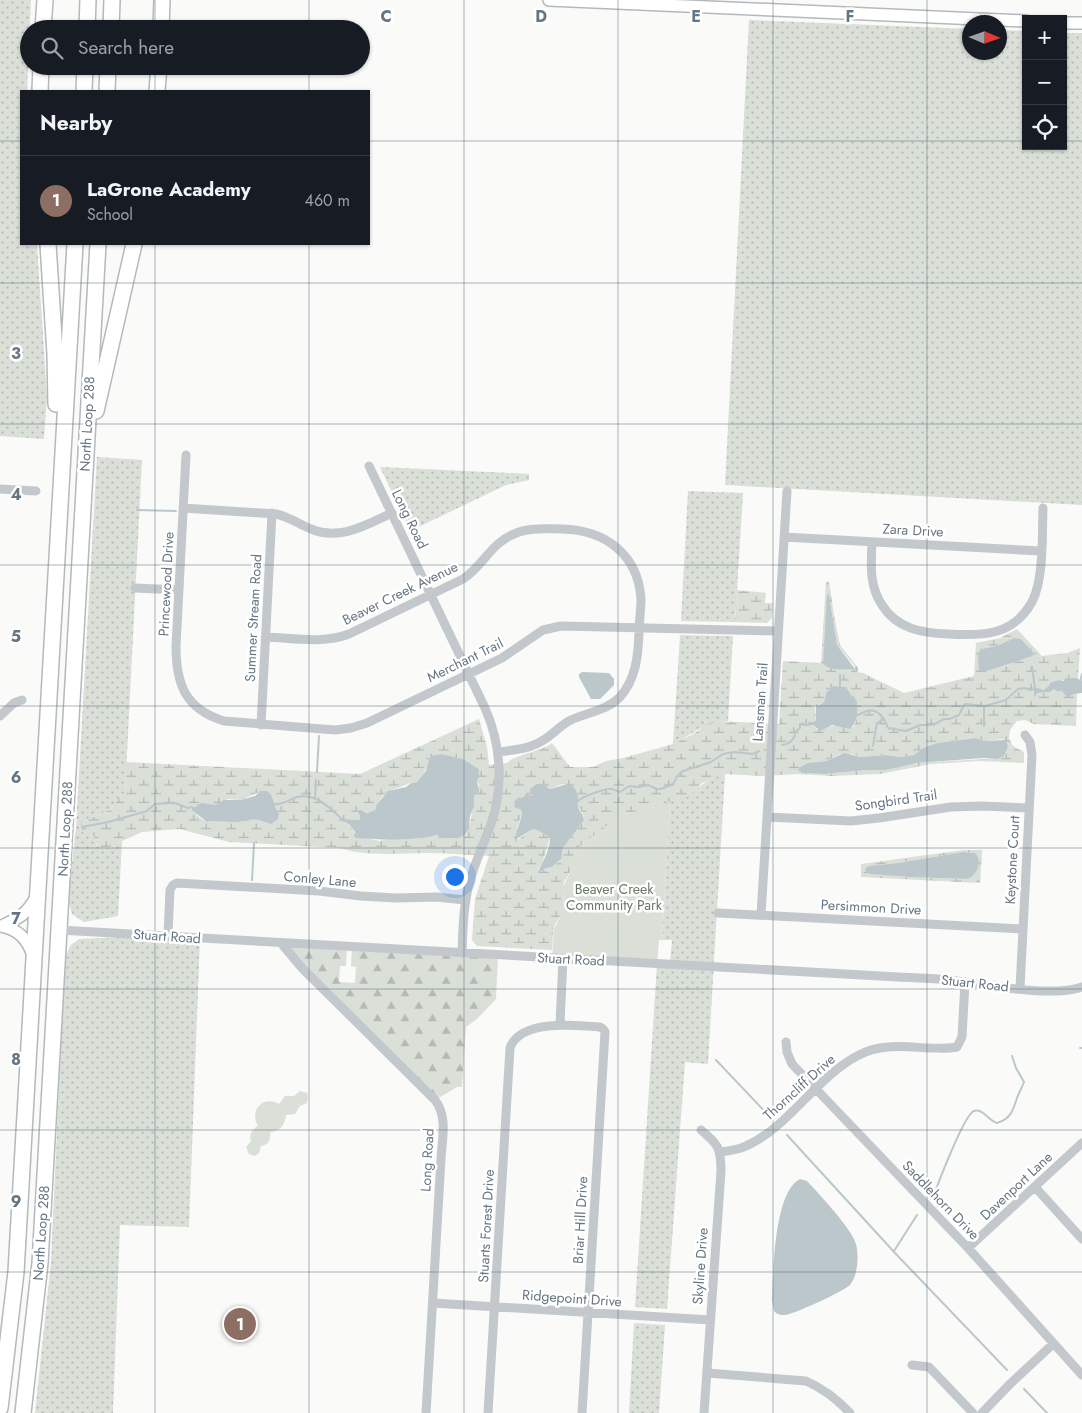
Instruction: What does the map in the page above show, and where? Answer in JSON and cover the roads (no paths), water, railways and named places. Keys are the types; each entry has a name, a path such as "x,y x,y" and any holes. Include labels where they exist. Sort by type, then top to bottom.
{"highway":[{"path":"87,20 88,0"},
{"path":"111,20 112,0"},
{"path":"161,20 162,0"},
{"path":"162,20 165,5 169,0"},
{"path":"43,20 44,3"},
{"path":"40,90 41,75"},
{"path":"84,90 85,75"},
{"path":"107,90 108,75"},
{"path":"158,90 159,75"},
{"path":"48,245 56,378 52,537 55,592"},
{"name":"North Loop 288","path":"0,1408 16,1272 75,245"},
{"name":"North Loop 288","path":"23,1413 40,1263 98,245"},
{"path":"83,509 88,462 99,397 134,245"}],"main road":[{"path":"549,0 1022,21"},
{"path":"1067,22 1082,23"},
{"path":"1,926 23,915 30,908 37,895"},
{"path":"1,926 12,929 20,934 27,941 34,957"}],"street":[{"name":"Princewood Drive","path":"186,455 176,655 178,676 185,693 197,708"},
{"name":"Long Road","path":"369,466 488,716 498,752 499,776 496,804 488,832 472,873 465,900 462,953"},
{"path":"0,489 36,491"},
{"name":"Lansman Trail","path":"761,915 787,491"},
{"path":"183,508 272,513 285,516 316,531 332,533 344,533 392,513"},
{"path":"872,542 871,563 873,583 879,600 893,619 902,625 918,631 970,636 986,635 1011,624 1027,610 1032,602 1038,585 1043,508"},
{"name":"Summer Stream Road","path":"261,725 272,513"},
{"name":"Beaver Creek Avenue","path":"266,637 320,640 340,637 468,576 498,542 515,533 536,529 578,530 591,533 611,542 629,561 639,586 641,600 634,671 626,689 618,699 601,710 569,721 536,744 521,749 498,752"},
{"name":"Zara Drive","path":"784,537 1041,551"},
{"path":"135,588 179,590"},
{"name":"Merchant Trail","path":"197,708 208,715 224,721 335,730 351,728 367,723 507,656 535,636 553,627 569,625 778,631"},
{"path":"0,716 14,703 22,700"},
{"name":"Keystone Court","path":"1020,988 1032,755 1030,742 1025,734"},
{"name":"Songbird Trail","path":"767,817 851,821 951,807 1029,808"},
{"name":"Conley Lane","path":"168,935 169,894 173,885 180,883 319,891 361,896 396,898 436,897 465,900"},
{"name":"Persimmon Drive","path":"718,914 1023,929"},
{"name":"Stuart Road","path":"59,930 898,976 1059,991 1082,987"},
{"name":"Long Road","path":"281,943 302,968 435,1100 441,1109 443,1120 426,1413"},
{"path":"560,1024 563,959"},
{"name":"Thorncliff Drive","path":"720,1152 746,1147 760,1139 836,1070 859,1055 875,1049 898,1046 947,1048 956,1046 962,1037 965,982"},
{"name":"Briar Hill Drive","path":"560,1024 600,1026 605,1037 582,1413"},
{"name":"Stuarts Forest Drive","path":"488,1413 510,1048 514,1040 531,1030 560,1024"},
{"name":"Saddlehorn Drive","path":"786,1042 786,1052 792,1064 968,1248 1082,1375"},
{"path":"701,1130 715,1143 720,1152"},
{"name":"Davenport Lane","path":"968,1248 1082,1143"},
{"name":"Skyline Drive","path":"704,1413 721,1170 720,1152"},
{"path":"1034,1188 1082,1239"},
{"name":"Ridgepoint Drive","path":"433,1303 710,1320"},
{"path":"982,1413 1015,1378 1053,1344"},
{"path":"912,1365 929,1367 973,1413"},
{"path":"707,1373 806,1382 820,1388 835,1398 850,1413"}],"waterway":[{"path":"137,510 176,511"},
{"path":"1032,667 1035,689"},
{"path":"1080,682 1082,674"},
{"path":"840,675 840,687"},
{"path":"855,716 867,711 875,711 883,718 888,728 906,731 920,725 933,725 944,719 959,715 966,704 985,706 1006,700 1018,689 1031,690"},
{"path":"984,707 984,726"},
{"path":"873,746 877,723 884,719"},
{"path":"782,745 792,741 795,732 800,728 800,724 805,725"},
{"path":"317,772 319,736"},
{"path":"577,802 588,795 609,789 620,792 629,786 639,787 648,785 661,789 673,784 678,775 683,771 711,762 723,754 734,752 753,754 759,751"},
{"path":"315,799 316,780"},
{"path":"271,804 281,803 297,797 311,797 323,803 344,821"},
{"path":"82,827 147,811 155,804 175,803 188,808 192,807"},
{"path":"252,880 254,843"},
{"path":"934,1194 958,1135 970,1115 974,1111 980,1111 997,1123 1011,1114 1024,1082 1012,1056"},
{"path":"716,1060 771,1118"},
{"path":"787,1135 895,1253 1007,1370"},
{"path":"894,1251 917,1215"},
{"path":"1024,1389 1047,1413"}],"place":[{"name":"LaGrone Academy","path":"240,1324"}],"park label":[{"name":"Beaver Creek Community Park","path":"614,898"}]}
